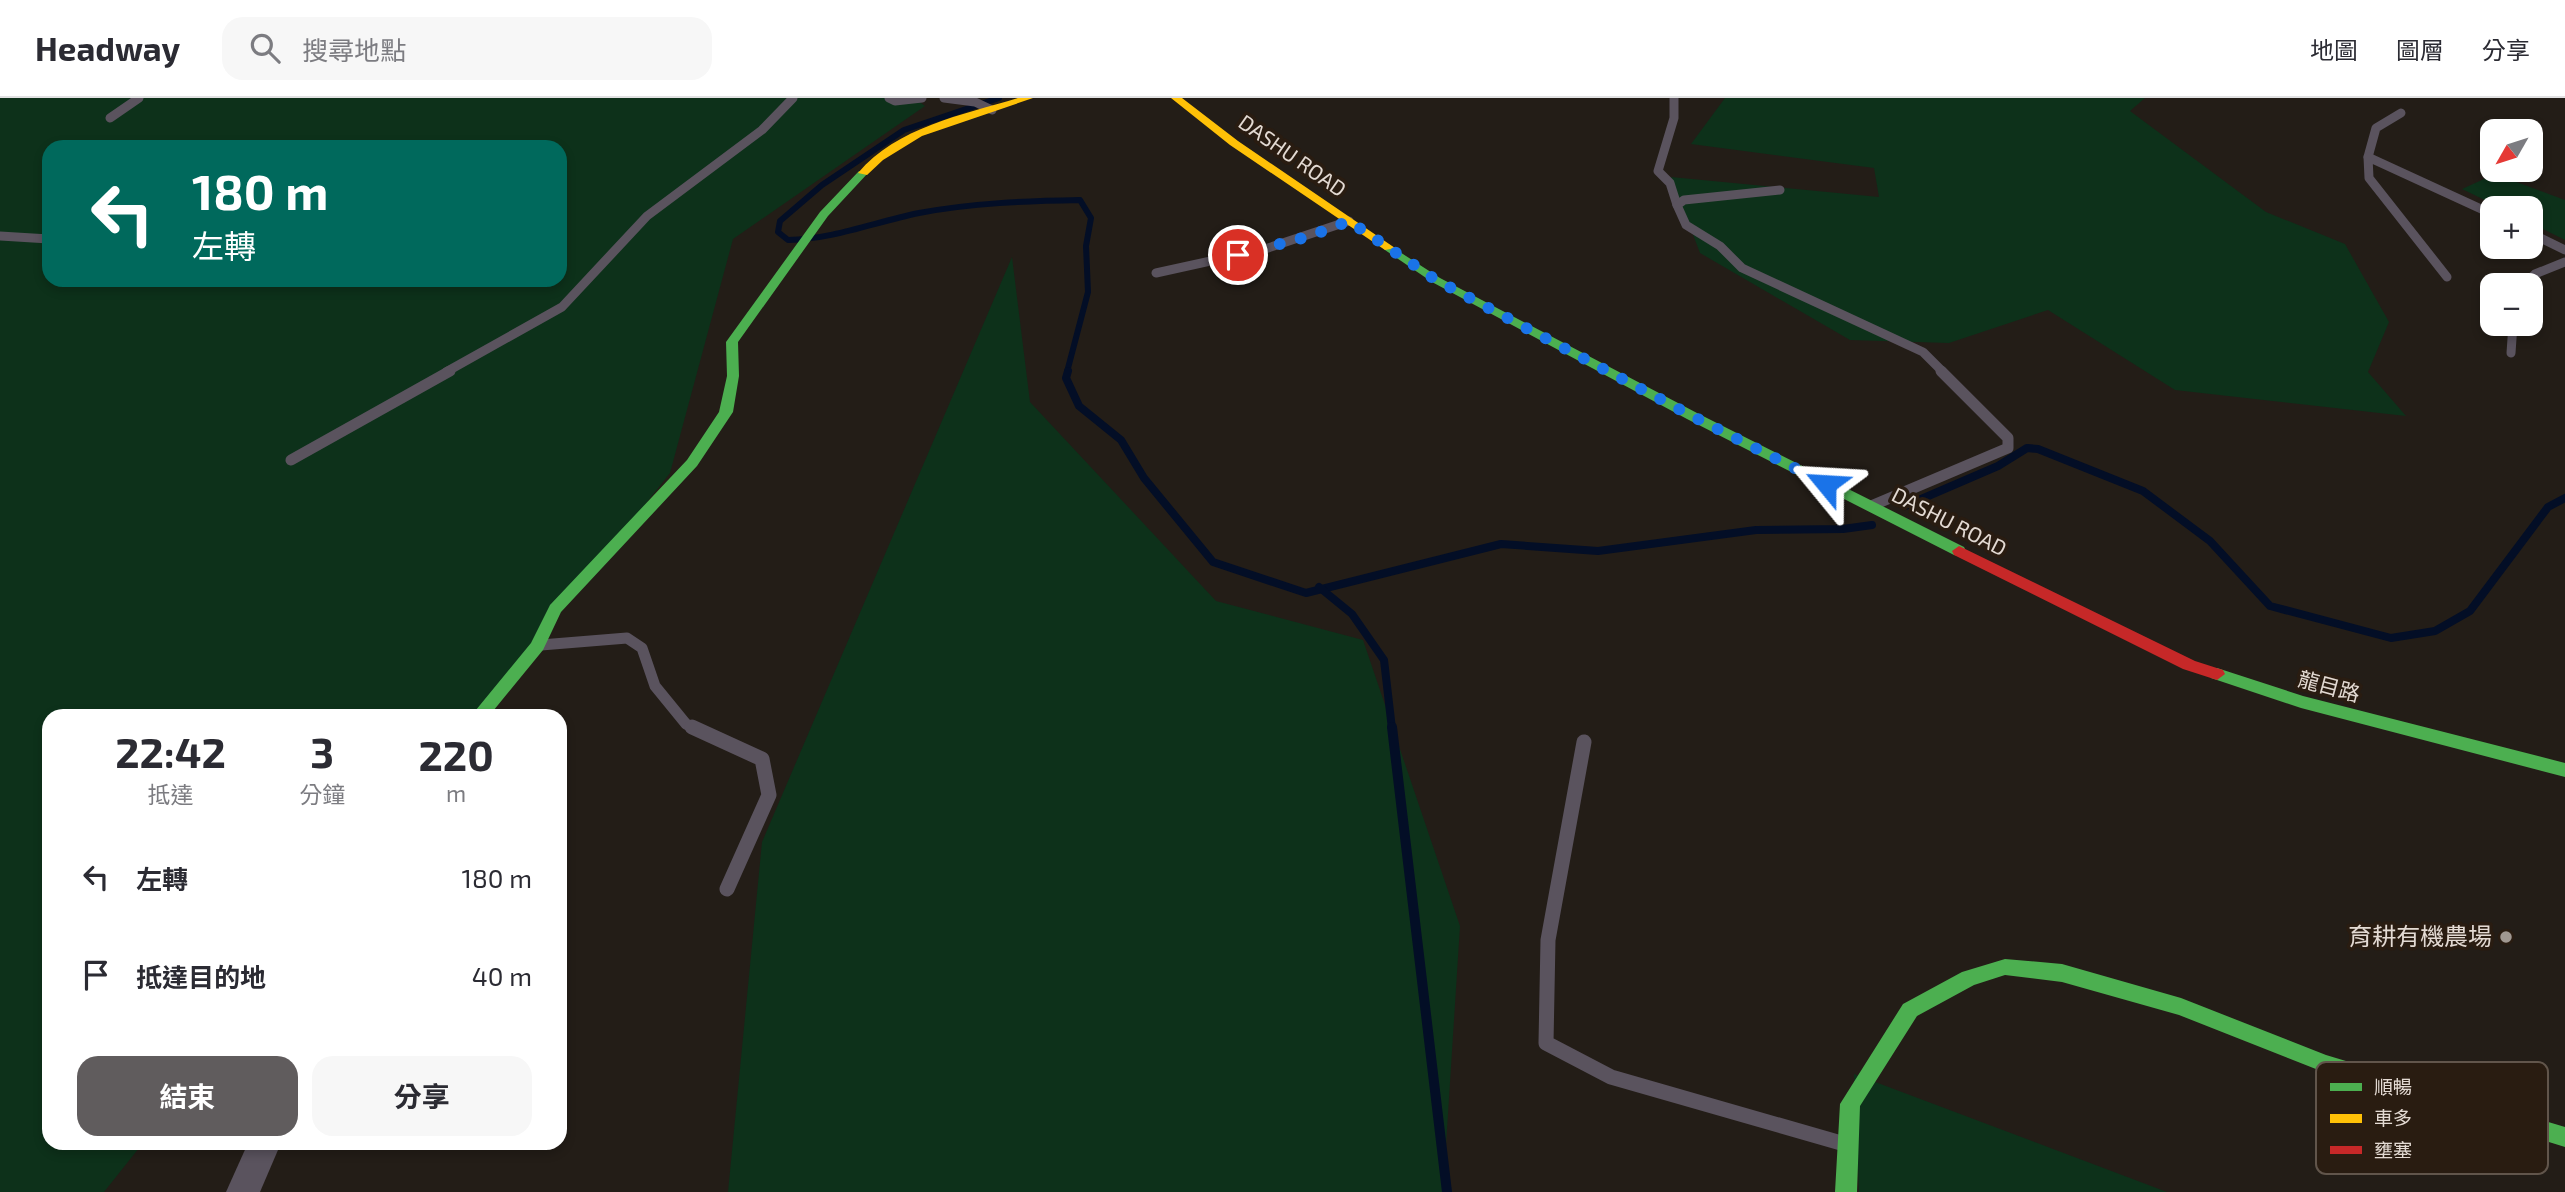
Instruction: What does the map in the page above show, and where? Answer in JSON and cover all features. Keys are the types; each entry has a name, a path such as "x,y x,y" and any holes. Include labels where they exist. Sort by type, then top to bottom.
{"street":[{"path":"485,709 537,646 555,608 692,463 726,412 733,376 732,342 824,214 872,163 922,132 1028,98"},
{"name":"DASHU ROAD","path":"1176,98 1234,143 1436,280 1692,416 2091,618"},
{"name":"龍目路","path":"2091,618 2189,665 2301,702 2565,770"},
{"path":"1846,1192 1850,1104 1910,1010 1969,978 2005,967 2062,973 2181,1007 2321,1062"},
{"path":"2548,1132 2565,1137"},
{"path":"243,1192 262,1150"}],"lane":[{"path":"110,118 139,98"},
{"path":"291,460 562,307 646,216 762,130 793,98"},
{"path":"889,98 895,101 922,98"},
{"path":"944,98 975,102 992,110"},
{"path":"1674,98 1674,118 1658,171 1670,183 1678,214 1685,225 1718,244 1742,268 1923,352 2008,438 2008,447 1870,506"},
{"path":"2401,113 2376,128 2365,163 2369,178 2447,277"},
{"path":"2368,157 2480,208"},
{"path":"1677,205 1684,200 1780,190"},
{"path":"1156,273 1265,249 1349,221"},
{"path":"0,236 42,239"},
{"path":"2543,239 2565,250"},
{"path":"2538,273 2565,262"},
{"path":"2511,353 2512,336"},
{"path":"537,646 627,638 642,648 655,686 686,724 762,759 769,795 727,889"},
{"path":"1584,742 1548,940 1546,1042 1611,1077 1848,1145"}],"green space":[{"path":"0,98 914,98 925,106 733,239 670,473 484,709 42,709 42,1150 137,1150 104,1192 0,1192"},
{"path":"1725,98 2145,98 2130,111 2266,212 2345,244 2389,322 2368,372 2406,416 2175,390 2048,310 1949,343 1850,340 1700,253 1671,177 1879,197 1874,168 1691,144"},
{"path":"2480,181 2517,182 2565,200 2565,240 2543,229 2543,196 2480,198 2462,189"},
{"path":"1012,257 1030,402 1216,601 1363,640 1460,926 1443,1192 728,1192 762,842"},
{"path":"1854,1074 2167,1192 1859,1192"}],"waterway":[{"path":"999,98 904,130 822,185 780,221 778,232 788,240 805,239 959,207 1080,200 1091,218 1086,246 1088,292 1067,372"},
{"path":"1068,371 1066,378 1079,406 1121,440 1144,478 1213,562 1306,593 1322,589"},
{"path":"1905,506 1998,466 2027,448 2038,449 2143,491 2210,541 2270,606 2391,638 2435,631 2470,611 2548,507 2565,498"},
{"path":"1322,589 1501,544 1598,551 1756,530 1843,529 1872,525"},
{"path":"1322,589 1352,614 1384,660 1392,729"},
{"path":"1392,727 1447,1192"}],"traffic: fast":[{"path":"485,709 537,646 555,609 692,463 726,412 733,376 732,342 824,214 863,173"},
{"path":"1389,248 1436,280 1692,416 1959,551"},
{"path":"2217,674 2301,702 2565,770"},
{"path":"1846,1192 1850,1104 1910,1010 1969,978 2005,967 2062,973 2181,1007 2321,1062"},
{"path":"2548,1132 2565,1137"}],"traffic: slow":[{"path":"863,173 898,145 918,134 1028,98"},
{"path":"1176,98 1234,143 1389,248"}],"traffic: jam":[{"path":"1959,551 2189,665 2217,674"}],"place":[{"name":"育耕有機農場","path":"2506,937"}],"route":[{"path":"1238,255 1310,236 1349,221 1436,280 1826,484"}]}
